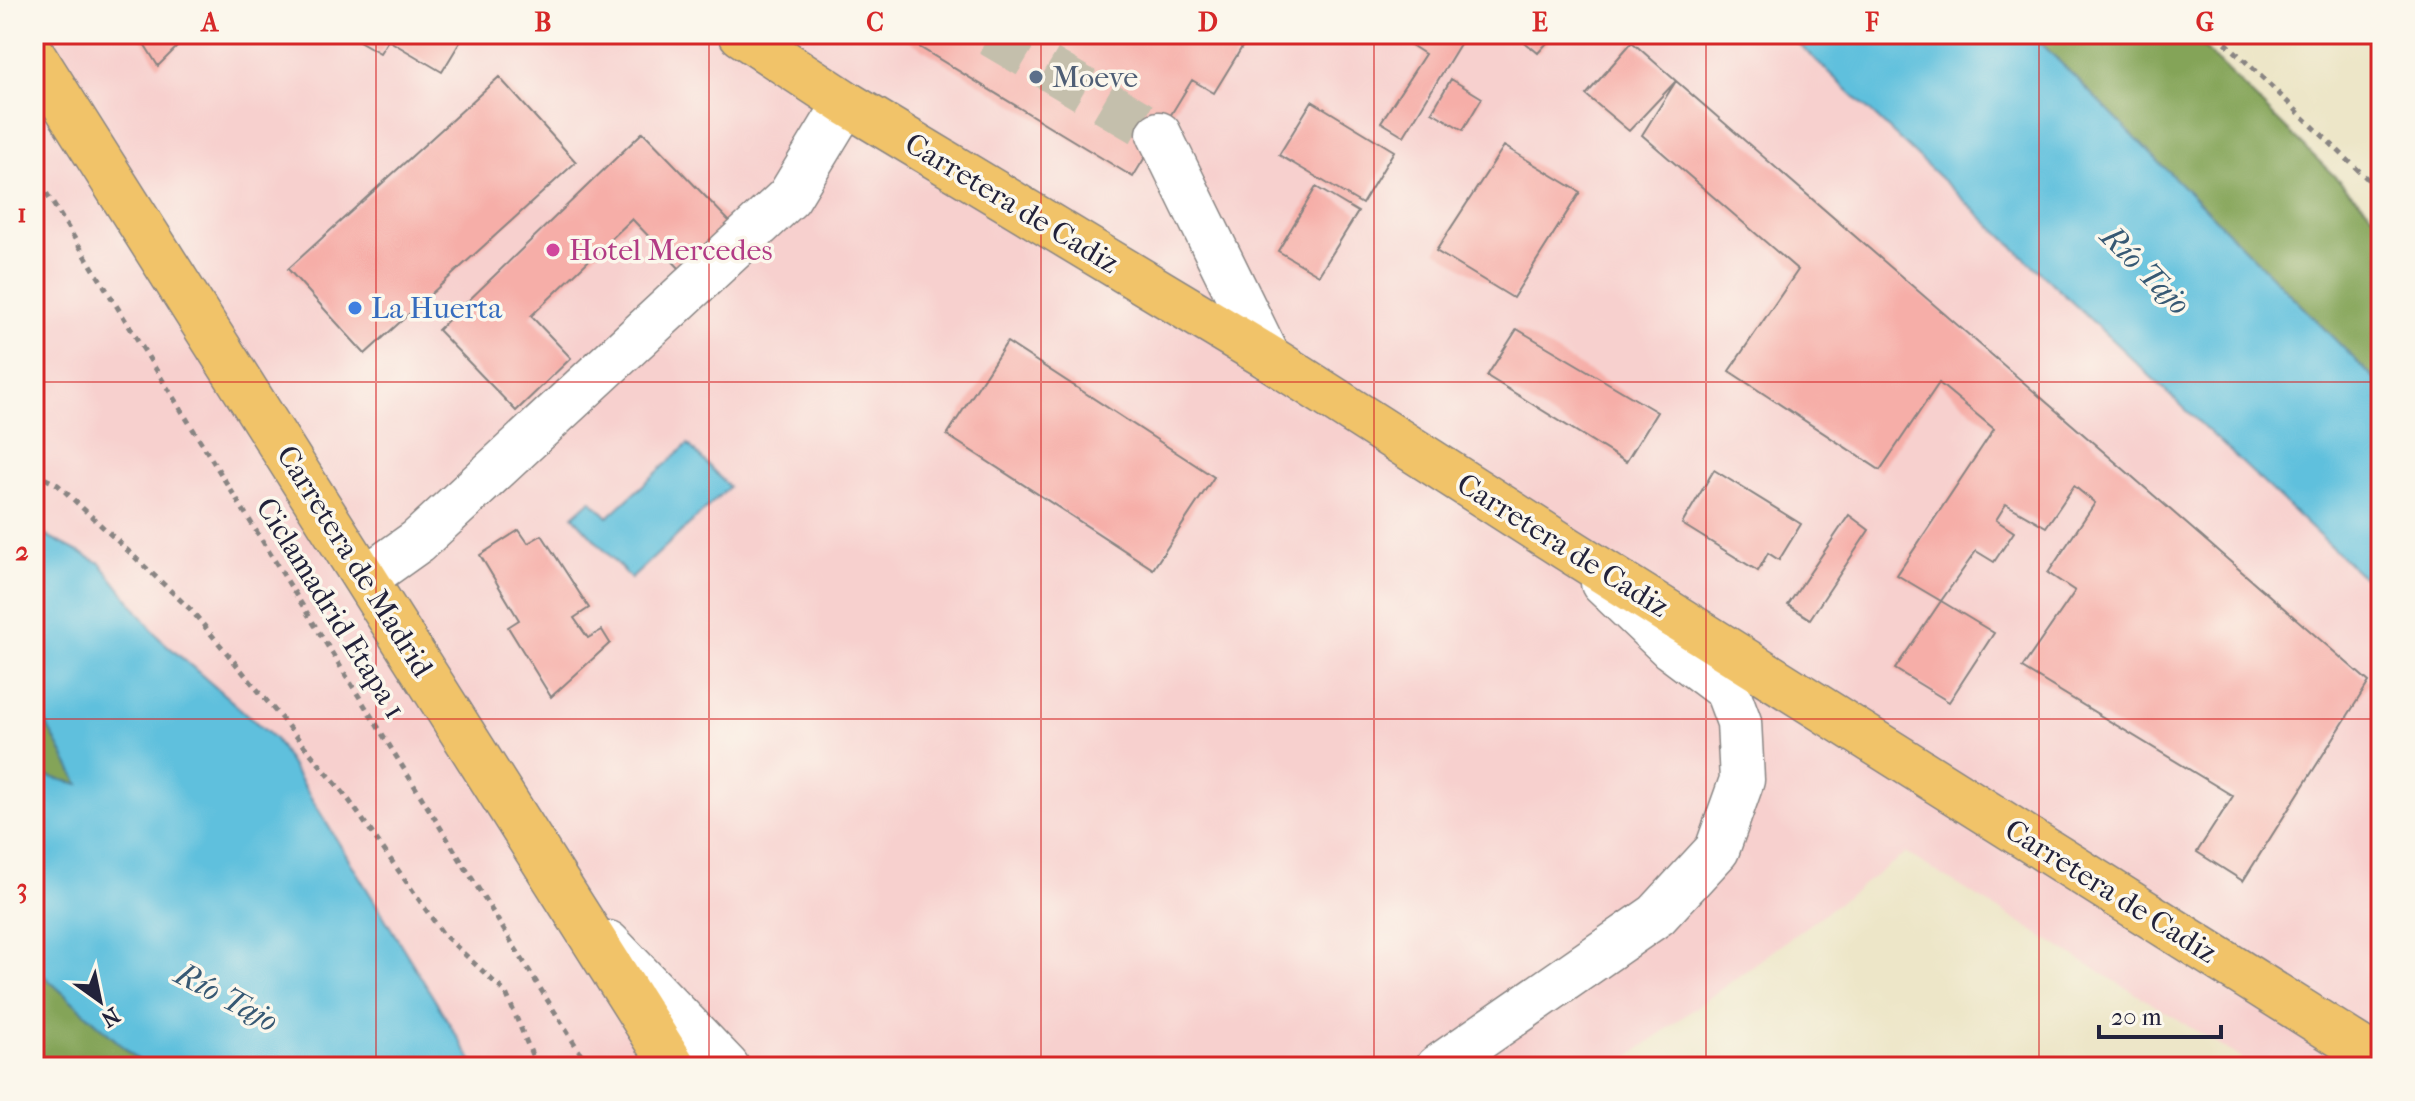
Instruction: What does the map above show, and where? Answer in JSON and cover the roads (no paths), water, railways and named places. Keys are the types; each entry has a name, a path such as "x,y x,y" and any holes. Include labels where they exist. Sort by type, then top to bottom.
{"main road":[{"name":"Carretera de Cadiz","path":"741,34 846,103 1268,357 2381,1061"},
{"name":"Carretera de Madrid","path":"34,56 674,1067"}],"lane":[{"path":"366,578 418,541 789,197 846,103"},
{"path":"1159,134 1268,357"},
{"path":"1438,1067 1657,915 1717,850 1742,780 1739,722 1727,690 1671,648 1566,548"},
{"path":"573,906 727,1067"}],"water":[{"name":"Río Tajo","path":"1788,34 2032,34 2381,386 2381,594"},
{"path":"688,444 729,487 631,579 573,516 591,500 608,517"},
{"name":"Río Tajo","path":"34,529 100,563 159,638 275,739 476,1067 146,1067 34,967 34,767 42,775 79,784 34,701"}],"tunnel":[{"path":"990,34 1159,134"}],"place":[{"name":"Moeve","path":"1036,77"},
{"name":"Hotel Mercedes","path":"553,250"},
{"name":"La Huerta","path":"355,308"}]}
